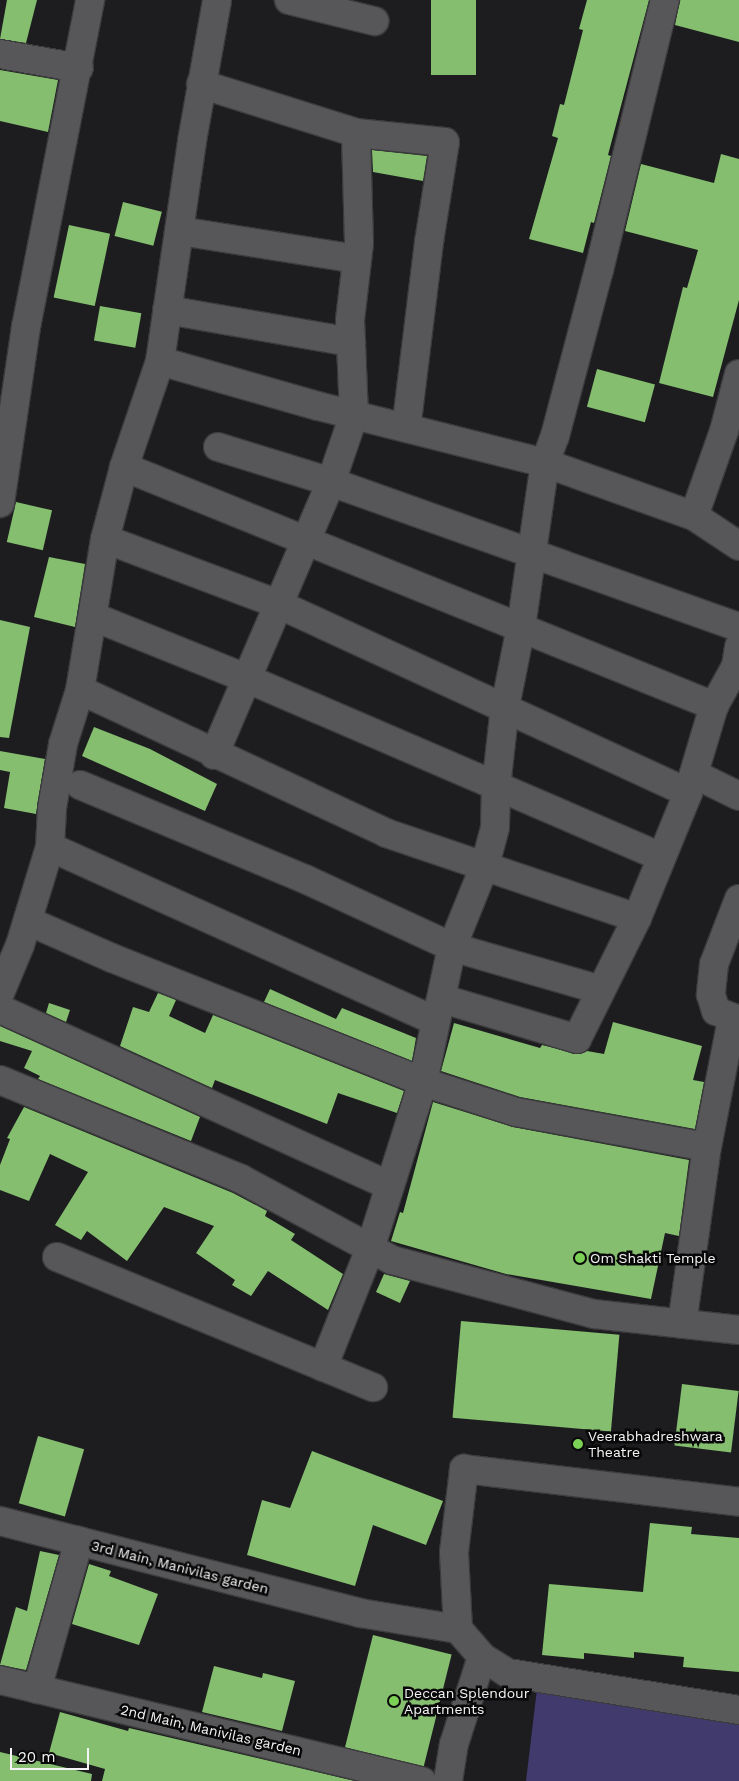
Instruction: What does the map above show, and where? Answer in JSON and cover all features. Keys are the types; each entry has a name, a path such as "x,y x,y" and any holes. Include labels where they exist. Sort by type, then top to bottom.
{"street":[{"path":"0,504 26,327 79,68 90,0"},
{"path":"0,993 16,935 50,848 52,808 63,744 80,690 94,617 105,539 124,467 160,361 201,84 217,0"},
{"path":"289,0 374,21"},
{"path":"323,1367 370,1249 423,1082 452,947 485,865 495,827 496,787 505,707 521,627 545,463 555,436 596,279 665,0"},
{"path":"0,54 79,68"},
{"path":"201,84 356,134 445,142 429,242 406,428"},
{"path":"214,754 248,679 304,541 332,482 354,415 351,342 357,259 356,134"},
{"path":"180,231 357,259"},
{"path":"167,310 351,342"},
{"path":"160,361 354,415 545,463 694,516 739,546"},
{"path":"694,516 724,432 739,374"},
{"path":"218,448 332,482 531,551 739,627"},
{"path":"124,467 714,706"},
{"path":"105,539 278,604 505,707 691,784 739,796"},
{"path":"94,617 248,679 661,857"},
{"path":"50,848 439,1010 577,1039 637,918 691,784 714,706 736,666 739,646"},
{"path":"80,690 386,833 637,918"},
{"path":"80,785 305,879 452,947 601,990"},
{"path":"682,1324 707,1147 736,1019 716,1011 711,995 714,964 739,900"},
{"path":"16,935 112,958 423,1082 516,1112 707,1147"},
{"path":"0,1009 390,1186"},
{"path":"0,1080 241,1179 370,1249 421,1270 594,1314 739,1330"},
{"path":"57,1258 373,1387"},
{"path":"739,1502 464,1468 454,1552 458,1629 482,1657 508,1673 739,1710"},
{"name":"3rd Main, Manivilas garden","path":"0,1521 360,1613 458,1629"},
{"path":"37,1689 79,1541"},
{"path":"448,1781 454,1744 482,1657"},
{"name":"2nd Main, Manivilas garden","path":"0,1680 422,1781"}],"shaded area":[{"path":"537,1689 739,1717 739,1781 526,1781"}],"building":[{"path":"7,0 37,0 26,43 0,39"},
{"path":"431,0 476,0 476,75 431,75"},
{"path":"587,0 649,0 608,155 611,156 594,223 591,222 583,253 529,239 558,138 552,136 560,104 564,105 583,30 579,29"},
{"path":"680,0 739,0 739,42 675,25"},
{"path":"0,70 58,80 48,132 0,121"},
{"path":"372,150 427,156 423,181 373,172"},
{"path":"721,154 739,159 739,300 713,397 659,383 683,287 687,288 698,250 625,231 641,164 714,183"},
{"path":"123,202 162,212 153,246 115,236"},
{"path":"69,225 110,234 95,306 54,297"},
{"path":"100,306 141,313 135,348 94,340"},
{"path":"597,369 655,385 645,422 587,407"},
{"path":"16,502 52,510 43,550 7,542"},
{"path":"49,557 85,564 75,627 34,617"},
{"path":"0,620 30,627 9,738 0,737"},
{"path":"94,727 150,749 217,784 205,811 82,756"},
{"path":"0,751 45,759 36,814 4,808 10,772 0,770"},
{"path":"270,989 336,1019 342,1008 416,1038 412,1061 264,1002"},
{"path":"158,993 176,1000 169,1016 205,1033 213,1015 404,1091 397,1113 338,1093 327,1124 215,1080 212,1088 120,1046 133,1007 149,1012"},
{"path":"49,1003 70,1010 66,1022 46,1013"},
{"path":"613,1022 702,1046 693,1080 704,1082 695,1129 520,1097 441,1071 454,1023 540,1048 542,1045 579,1054 587,1051 604,1054"},
{"path":"0,1026 200,1117 191,1141 38,1079 40,1076 24,1068 32,1051 0,1041"},
{"path":"433,1102 513,1127 689,1160 679,1236 665,1233 651,1299 506,1274 391,1241 400,1212 403,1213"},
{"path":"24,1107 233,1193 267,1211 265,1216 295,1234 291,1240 343,1274 328,1310 268,1271 251,1296 232,1285 235,1280 196,1253 214,1226 164,1207 127,1261 87,1231 81,1240 55,1225 88,1172 50,1154 29,1201 0,1190 0,1165 10,1139 7,1138"},
{"path":"384,1274 410,1281 400,1303 376,1292"},
{"path":"461,1321 619,1335 611,1431 453,1418"},
{"path":"682,1384 739,1391 731,1452 674,1446"},
{"path":"38,1436 84,1449 65,1517 19,1503"},
{"path":"312,1451 443,1501 426,1545 373,1525 355,1586 247,1555 262,1500 290,1508"},
{"path":"650,1523 692,1527 691,1534 739,1538 739,1672 683,1667 684,1657 634,1652 634,1658 584,1653 584,1659 542,1655 549,1584 643,1592"},
{"path":"40,1551 59,1555 26,1670 0,1665 16,1607 27,1611"},
{"path":"89,1564 111,1571 109,1576 158,1594 139,1645 72,1624"},
{"name":"Deccan Splendour Apartments","path":"373,1635 452,1655 424,1767 345,1748"},
{"path":"214,1666 262,1678 263,1673 295,1681 282,1731 202,1712"},
{"path":"60,1712 128,1731 129,1728 355,1781 102,1781 105,1769 49,1753"},
{"path":"0,1752 92,1774 91,1781 0,1781"}],"place":[{"name":"Om Shakti Temple","path":"580,1258"},
{"name":"Veerabhadreshwara Theatre","path":"578,1444"},
{"name":"Deccan Splendour Apartments","path":"394,1701"}]}
